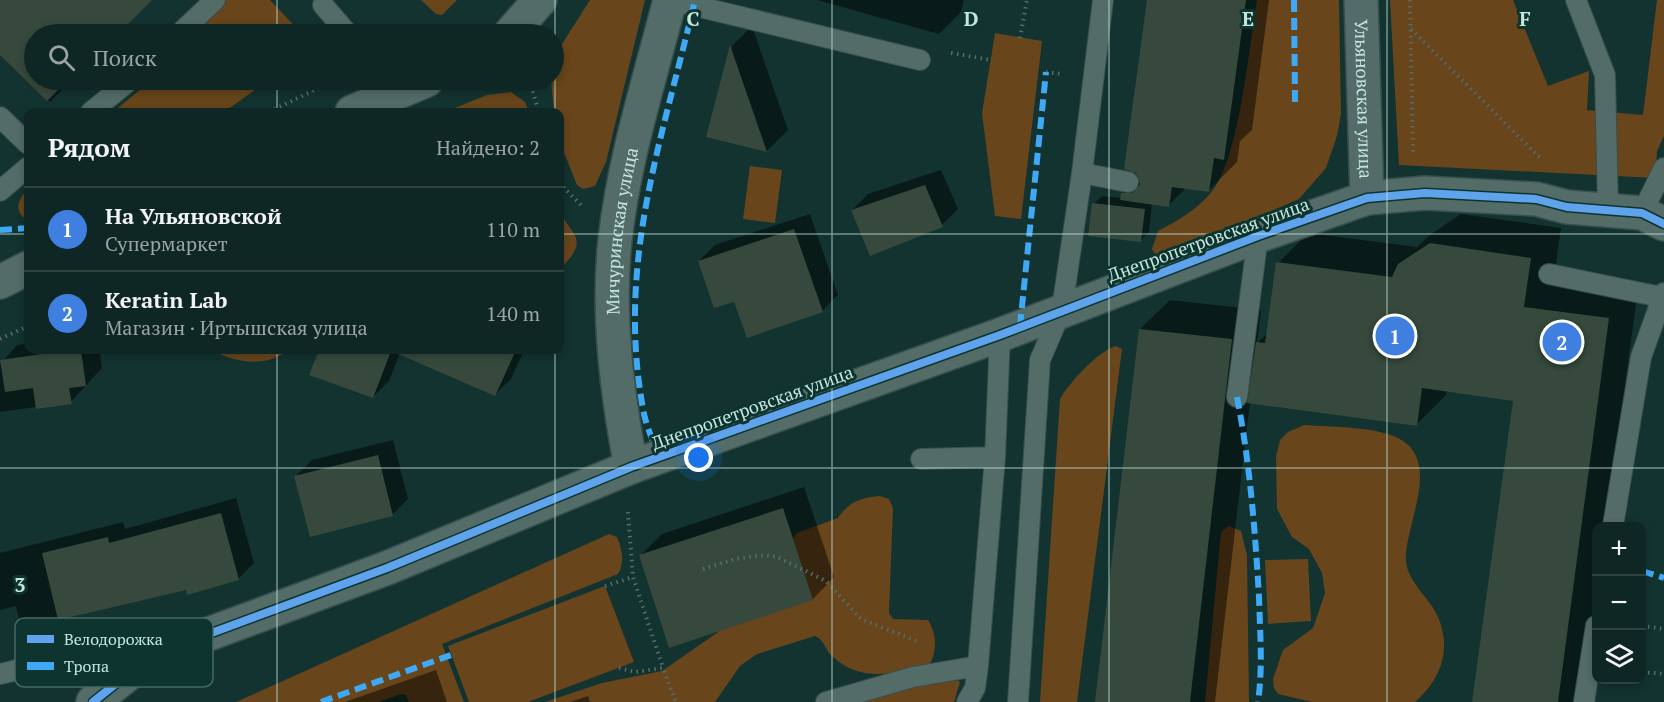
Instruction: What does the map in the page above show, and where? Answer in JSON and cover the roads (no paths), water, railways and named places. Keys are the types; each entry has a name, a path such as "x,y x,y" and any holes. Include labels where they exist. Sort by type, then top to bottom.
{"street":[{"path":"519,24 540,0"},
{"name":"Мичуринская улица","path":"631,466 622,422 613,324 615,240 640,119 670,0"},
{"name":"Ульяновская улица","path":"1360,0 1367,198"},
{"path":"357,108 382,90"},
{"name":"Днепропетровская улица","path":"213,632 387,568 631,466 1000,335 1062,309 1367,198 1425,193 1536,199 1608,210 1656,205"},
{"path":"0,282 24,270"},
{"path":"93,702 112,687"}],"lane":[{"path":"190,24 215,0"},
{"path":"670,0 920,60"},
{"path":"1018,702 1040,360 1062,309 1083,173 1103,0"},
{"path":"1576,0 1605,75 1608,210"},
{"path":"323,5 339,24"},
{"path":"96,108 118,90"},
{"path":"0,117 24,140"},
{"path":"1656,205 1664,168"},
{"path":"0,191 24,170"},
{"path":"1083,173 1128,182"},
{"path":"1237,397 1258,236"},
{"path":"1549,274 1662,295 1641,357 1614,522"},
{"path":"967,702 975,688 978,666 995,457 1000,335"},
{"path":"921,459 995,457"},
{"path":"1584,702 1595,630"},
{"path":"826,702 913,677 978,666"},
{"name":"Днепропетровская улица","path":"0,674 15,671"}],"place":[{"name":"На Ульяновской","path":"1395,336"},
{"name":"Keratin Lab","path":"1562,342"}]}
